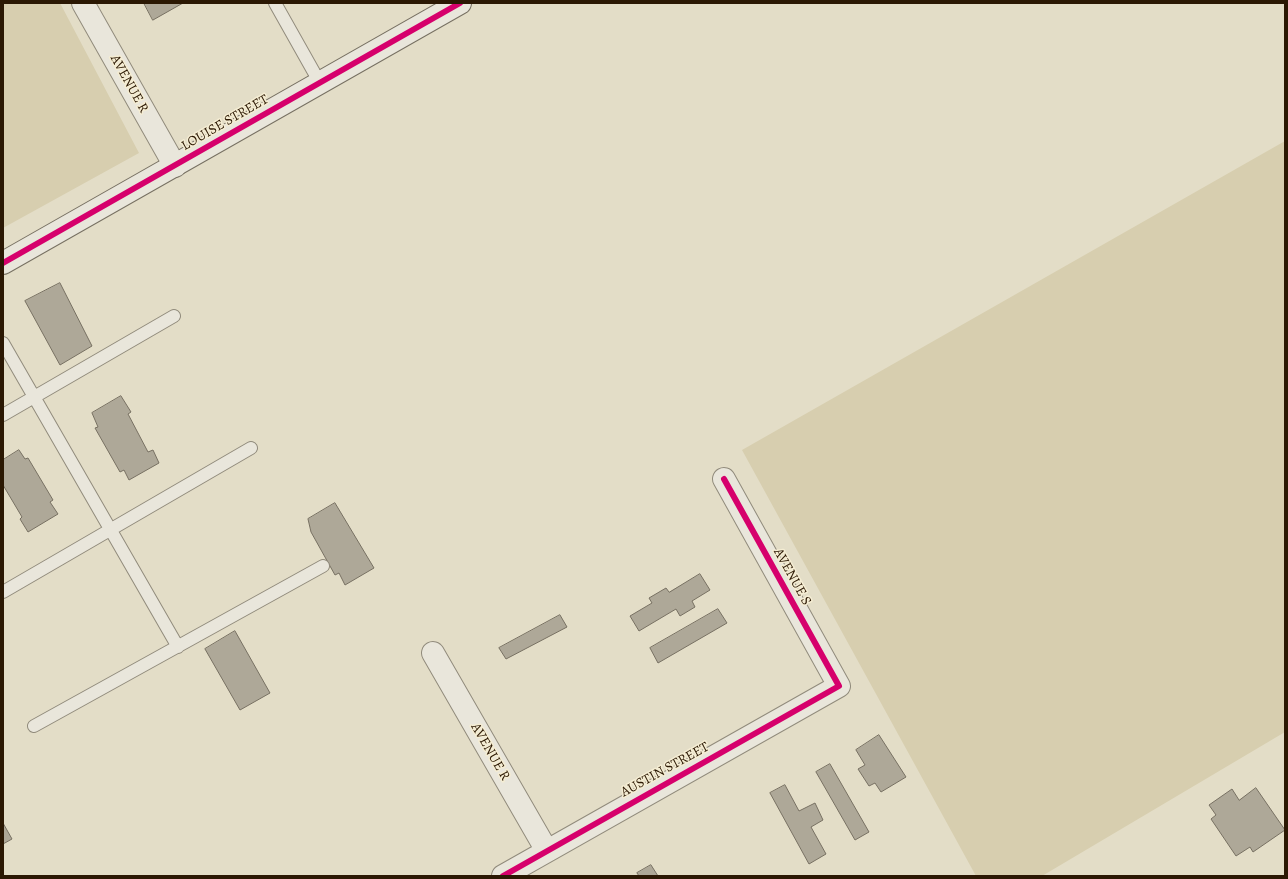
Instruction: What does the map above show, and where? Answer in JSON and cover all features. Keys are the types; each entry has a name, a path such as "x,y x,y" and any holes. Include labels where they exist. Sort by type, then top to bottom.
{"street":[{"name":"AVENUE R","path":"83,3 175,166"},
{"name":"LOUISE STREET","path":"3,263 460,3"},
{"name":"AVENUE S","path":"724,479 839,686"},
{"name":"AVENUE R","path":"433,652 547,851"},
{"name":"AUSTIN STREET","path":"503,876 839,686"}],"lane":[{"path":"276,3 320,83"},
{"path":"3,415 174,316"},
{"path":"3,343 178,647"},
{"path":"3,592 251,448"},
{"path":"34,726 324,566"}],"shaded area":[{"path":"3,3 60,3 139,153 3,228"},
{"path":"1285,141 1285,732 1042,876 976,876 742,450"}],"building":[{"path":"144,3 183,3 153,20"},
{"path":"60,283 92,346 60,365 25,301"},
{"path":"121,396 131,412 128,414 148,452 153,450 159,463 129,480 124,470 120,472 95,428 98,427 92,413"},
{"path":"19,450 25,459 28,458 53,500 50,502 58,514 28,532 20,519 22,517 3,485 3,460"},
{"path":"335,503 374,568 345,585 339,573 335,575 311,532 308,519"},
{"path":"700,574 710,590 692,601 695,607 680,616 676,609 639,631 630,616 652,603 649,598 666,588 669,592"},
{"path":"718,609 727,623 658,663 650,648"},
{"path":"560,615 567,627 506,659 499,648"},
{"path":"235,631 270,693 240,710 205,649"},
{"path":"879,735 906,777 881,792 875,783 869,786 858,769 865,765 856,750"},
{"path":"830,764 869,832 855,840 816,772"},
{"path":"785,785 799,811 815,803 823,820 811,827 826,854 809,864 770,793"},
{"path":"1256,788 1285,830 1253,852 1250,847 1236,856 1211,819 1216,815 1209,805 1232,789 1239,800"},
{"path":"3,823 12,839 3,844"},
{"path":"651,865 658,876 639,876 637,873"}],"cycle path":[{"path":"3,263 460,3"},
{"path":"503,876 839,686 724,479"}]}
